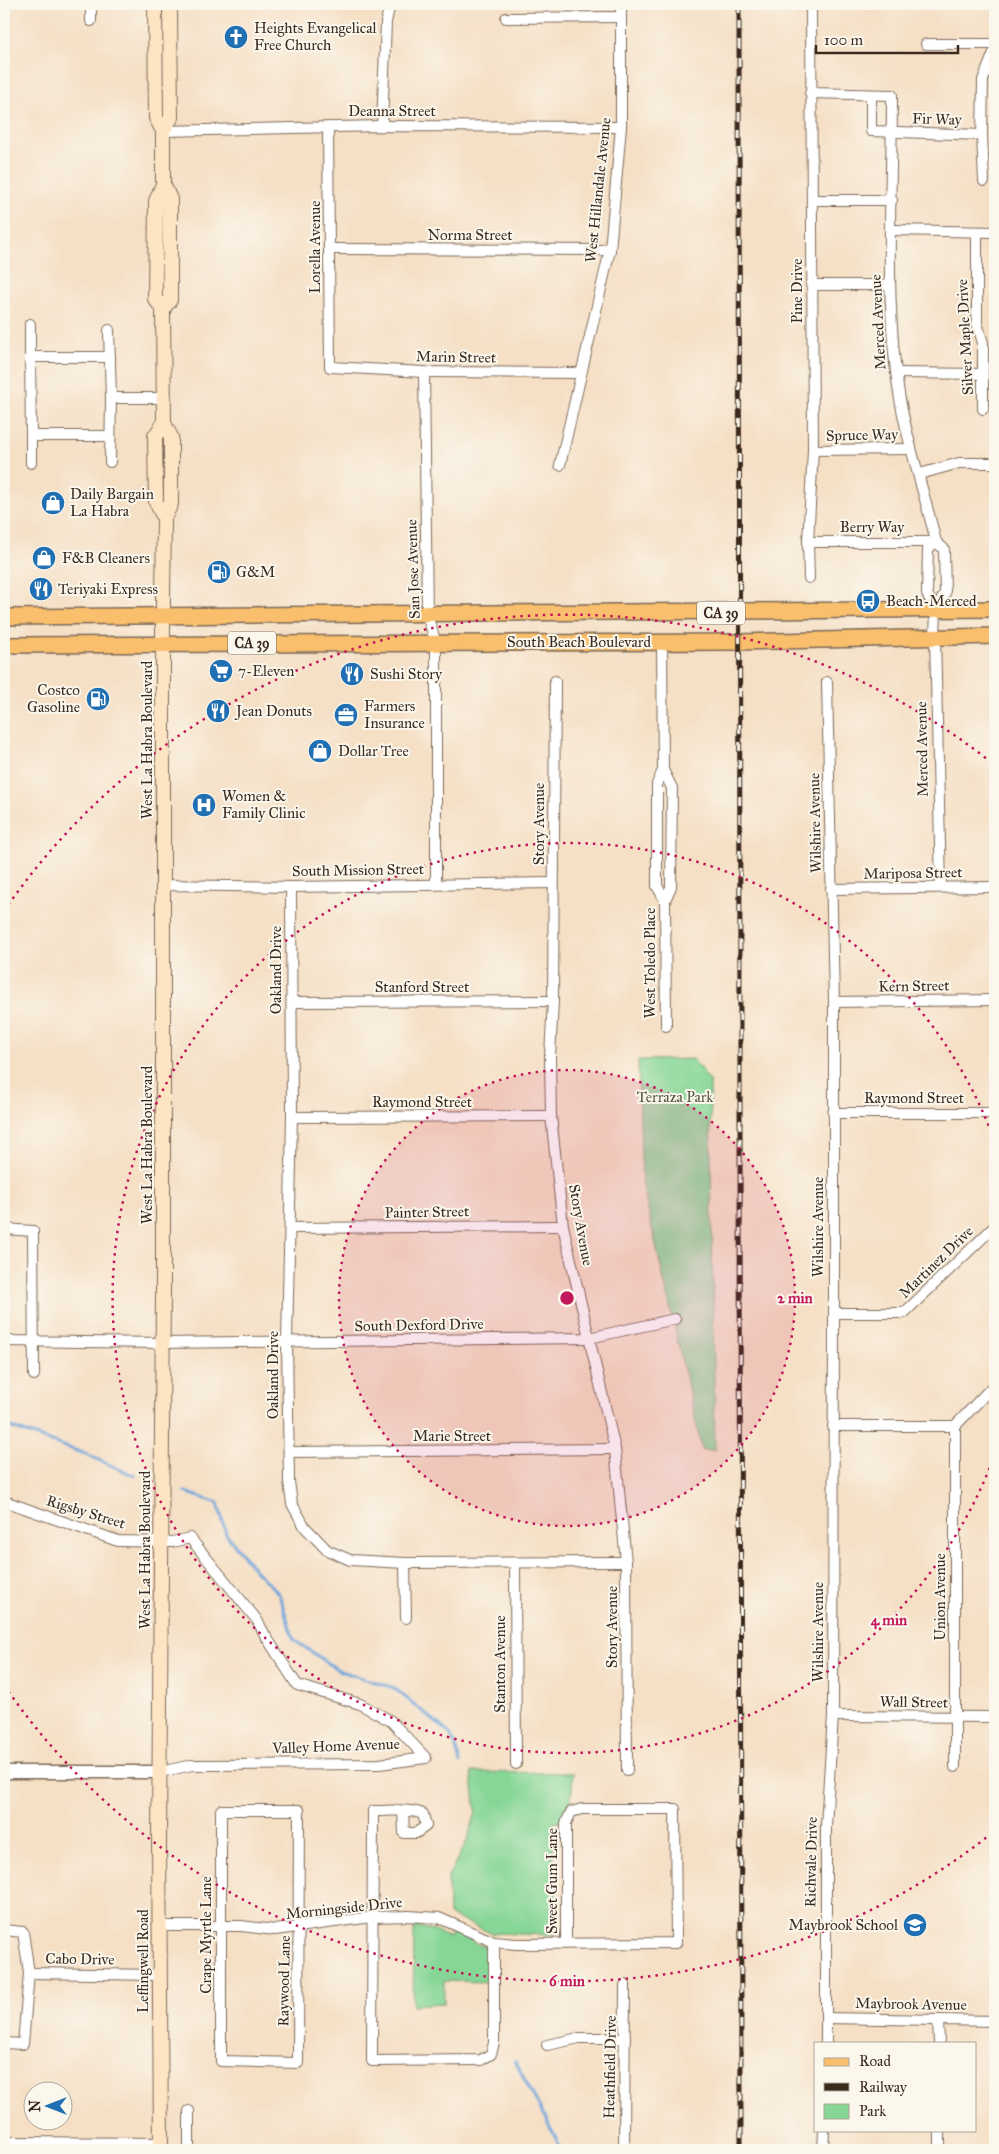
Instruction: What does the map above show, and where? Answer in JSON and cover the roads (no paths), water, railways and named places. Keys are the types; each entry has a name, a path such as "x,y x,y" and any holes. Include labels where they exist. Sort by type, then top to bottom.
{"main road":[{"name":"West La Habra Boulevard","path":"156,4 156,118 163,131 163,184 156,201 155,299 163,309 164,398 164,423 155,436 156,502 164,518 160,1772"},
{"name":"West La Habra Boulevard","path":"163,131 171,118 170,4"},
{"name":"South Beach Boulevard","path":"163,616 995,610"},
{"name":"CA 39","path":"4,617 163,616"},
{"name":"South Beach Boulevard","path":"163,643 740,642 995,636"},
{"name":"CA 39","path":"4,645 163,643"},
{"name":"Leffingwell Road","path":"160,1772 161,2146"}],"street":[{"path":"91,4 91,21"},
{"path":"382,126 386,22 390,4"},
{"name":"West Hillandale Avenue","path":"560,465 610,250 622,127 620,4"},
{"name":"Pine Drive","path":"809,578 808,542 813,450 811,4"},
{"path":"506,18 620,17"},
{"path":"926,44 995,44"},
{"path":"984,181 982,135 983,80 995,50"},
{"path":"810,93 872,95"},
{"name":"Fir Way","path":"872,95 871,131 982,135"},
{"name":"Merced Avenue","path":"872,95 892,95 890,285 896,373 911,449 920,474 936,542 944,549 945,593 936,610 935,636 941,887"},
{"name":"Deanna Street","path":"163,131 382,126 622,127"},
{"name":"Lorella Avenue","path":"328,127 330,367"},
{"path":"812,200 892,200"},
{"path":"892,230 995,232"},
{"name":"Silver Maple Drive","path":"977,233 977,323 983,344 983,409"},
{"name":"Norma Street","path":"330,249 610,250"},
{"path":"812,285 890,285"},
{"path":"30,324 31,463"},
{"path":"109,330 110,462"},
{"path":"30,357 110,357"},
{"name":"Marin Street","path":"330,367 424,372 581,372"},
{"name":"San Jose Avenue","path":"424,372 427,615 436,643 436,884"},
{"path":"896,373 983,374"},
{"path":"111,398 164,398"},
{"path":"31,436 109,436"},
{"name":"Spruce Way","path":"813,450 911,449"},
{"path":"920,474 959,463 995,462"},
{"name":"Berry Way","path":"808,542 936,542"},
{"name":"Merced Avenue","path":"936,542 928,550 928,594 936,610"},
{"name":"West Toledo Place","path":"662,642 664,770 672,788 671,887 665,900 666,1026"},
{"name":"Story Avenue","path":"555,681 553,1001 550,1056 551,1116 563,1226 614,1449 626,1562 628,1770"},
{"name":"Wilshire Avenue","path":"827,682 834,1002 833,1716 831,1772"},
{"name":"West Toledo Place","path":"664,770 657,784 657,886 665,900"},
{"name":"South Mission Street","path":"162,885 291,887 553,883"},
{"name":"Oakland Drive","path":"291,887 292,1117 287,1341 288,1481 292,1504 305,1527 327,1550 350,1560 404,1563 515,1564 626,1562"},
{"name":"Mariposa Street","path":"831,889 995,887"},
{"name":"Kern Street","path":"834,1002 995,1000"},
{"name":"Stanford Street","path":"292,1002 553,1001"},
{"name":"Raymond Street","path":"833,1113 995,1113"},
{"name":"Raymond Street","path":"292,1117 551,1116"},
{"name":"Painter Street","path":"291,1228 563,1226"},
{"name":"Martinez Drive","path":"834,1313 904,1313 995,1226"},
{"path":"4,1230 33,1231 34,1375"},
{"name":"South Dexford Drive","path":"4,1341 162,1343 589,1338 675,1319"},
{"path":"833,1426 955,1426 995,1384"},
{"name":"Union Avenue","path":"955,1426 955,1767"},
{"name":"Marie Street","path":"289,1452 614,1449"},
{"name":"Rigsby Street","path":"4,1501 118,1541 161,1542"},
{"name":"Valley Home Avenue","path":"4,1772 160,1772 192,1765 379,1764 426,1758 391,1721 384,1717 360,1704 297,1685 264,1636 257,1620 196,1544 187,1537 172,1542 161,1542"},
{"path":"404,1563 406,1618"},
{"name":"Stanton Avenue","path":"515,1564 516,1764"},
{"name":"Wall Street","path":"833,1716 995,1717"},
{"name":"Richvale Drive","path":"826,2042 826,1826 831,1772"},
{"name":"Sweet Gum Lane","path":"566,1944 566,1823 570,1812 582,1809 623,1809"},
{"name":"Morningside Drive","path":"160,1926 220,1926 275,1930 372,1917 439,1918 494,1942 566,1944 676,1943 675,1809 623,1809"},
{"name":"Crape Myrtle Lane","path":"298,2063 220,2061 220,1926 221,1810 299,1810"},
{"name":"Raywood Lane","path":"298,2063 299,1810"},
{"path":"403,1811 373,1811 372,2061 481,2060 490,2054 494,2043 494,1942"},
{"path":"4,1930 23,1932 29,1973 23,2044 4,2043"},
{"name":"Cabo Drive","path":"29,1973 160,1975"},
{"name":"Heathfield Drive","path":"624,2150 625,1985"},
{"name":"Maybrook Avenue","path":"826,2018 995,2021"},
{"path":"938,2020 938,2042"},
{"path":"547,2045 579,2038 625,2038"},
{"path":"189,2111 189,2150"},
{"path":"823,2150 824,2132"},
{"path":"940,2132 940,2150"},
{"path":"4,2142 87,2146 161,2146"}],"waterway":[{"path":"4,1425 83,1453 135,1476"},
{"path":"185,1492 218,1503 226,1534 253,1568 279,1594 294,1640 340,1671 394,1688 449,1733 455,1744 460,1763"},
{"path":"515,2061 562,2150"}],"railway":[{"path":"739,4 741,2150"}],"place":[{"name":"Heights Evangelical Free Church","path":"236,37"},
{"name":"Daily Bargain La Habra","path":"53,503"},
{"name":"F&B Cleaners","path":"44,558"},
{"name":"G&M","path":"219,572"},
{"name":"Teriyaki Express","path":"41,589"},
{"name":"Beach-Merced","path":"868,601"},
{"name":"7-Eleven","path":"221,671"},
{"name":"Sushi Story","path":"352,674"},
{"name":"Costco Gasoline","path":"98,699"},
{"name":"Jean Donuts","path":"218,711"},
{"name":"Farmers Insurance","path":"346,715"},
{"name":"Dollar Tree","path":"320,751"},
{"name":"Women & Family Clinic","path":"204,805"},
{"name":"Maybrook School","path":"915,1925"}],"park label":[{"name":"Terraza Park","path":"675,1097"}]}
